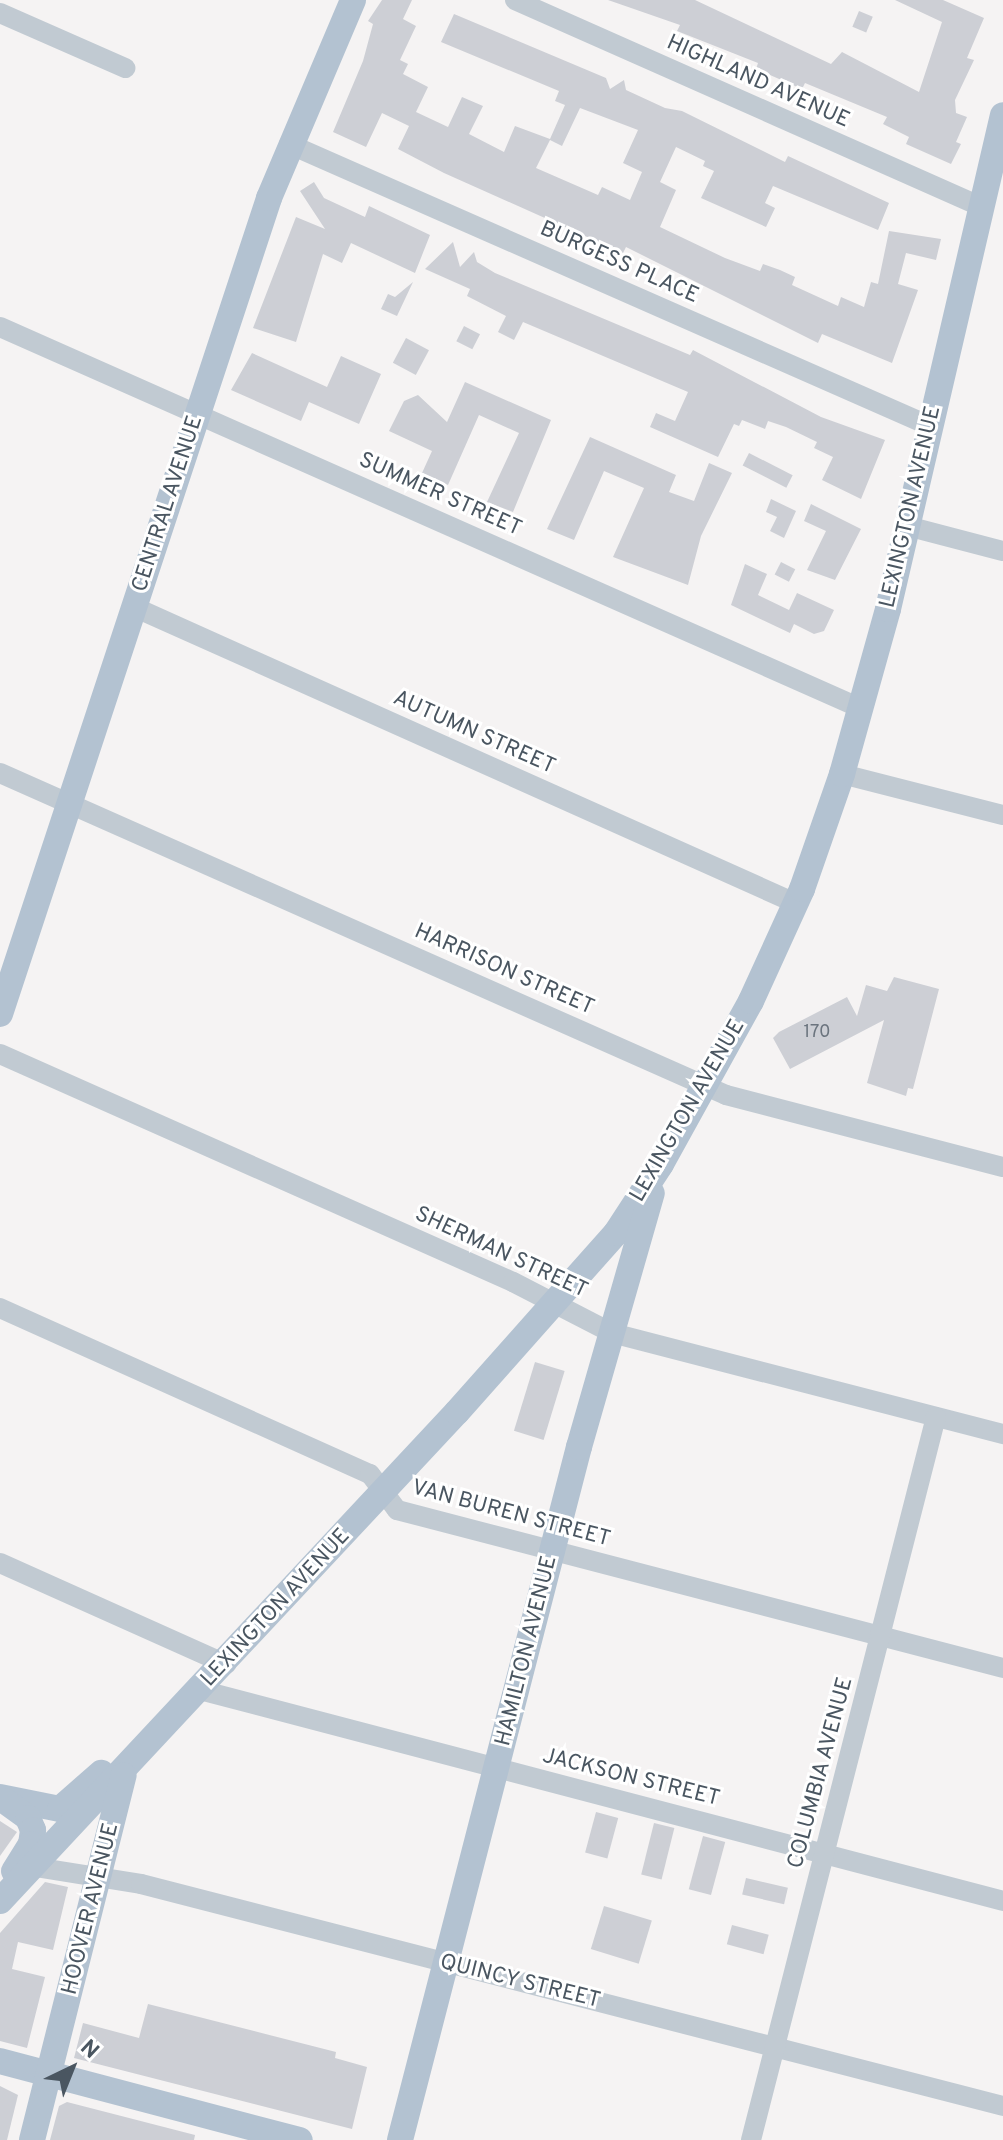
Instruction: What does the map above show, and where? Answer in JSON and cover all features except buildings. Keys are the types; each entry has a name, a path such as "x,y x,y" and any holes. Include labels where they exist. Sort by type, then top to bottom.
{"main road":[{"name":"CENTRAL AVENUE","path":"0,1014 289,144 353,0"},
{"name":"LEXINGTON AVENUE","path":"0,1901 226,1664 383,1493 616,1233 661,1164 795,903 842,774 907,526 982,207 996,183 1003,115"},
{"name":"HAMILTON AVENUE","path":"400,2140 553,1550 661,1164"},
{"path":"0,1798 60,1809 116,1758 144,1747"},
{"name":"HOOVER AVENUE","path":"32,2140 125,1771"},
{"path":"0,1798 28,1818 33,1837 0,1890"},
{"path":"0,2061 300,2140"}],"street":[{"name":"HIGHLAND AVENUE","path":"515,0 982,207"},
{"path":"0,13 125,68"},
{"name":"BURGESS PLACE","path":"289,144 930,426"},
{"name":"SUMMER STREET","path":"0,327 860,708"},
{"path":"907,526 1003,551"},
{"name":"AUTUMN STREET","path":"134,607 795,903"},
{"name":"HARRISON STREET","path":"0,773 704,1085 1003,1167"},
{"path":"842,774 1003,815"},
{"name":"SHERMAN STREET","path":"0,1054 612,1333 1003,1434"},
{"name":"VAN BUREN STREET","path":"0,1308 370,1474 397,1510 1003,1668"},
{"name":"COLUMBIA AVENUE","path":"751,2140 936,1417"},
{"path":"0,1563 226,1664"},
{"name":"JACKSON STREET","path":"200,1690 1003,1901"},
{"name":"QUINCY STREET","path":"35,1867 100,1877 1003,2106"}]}
